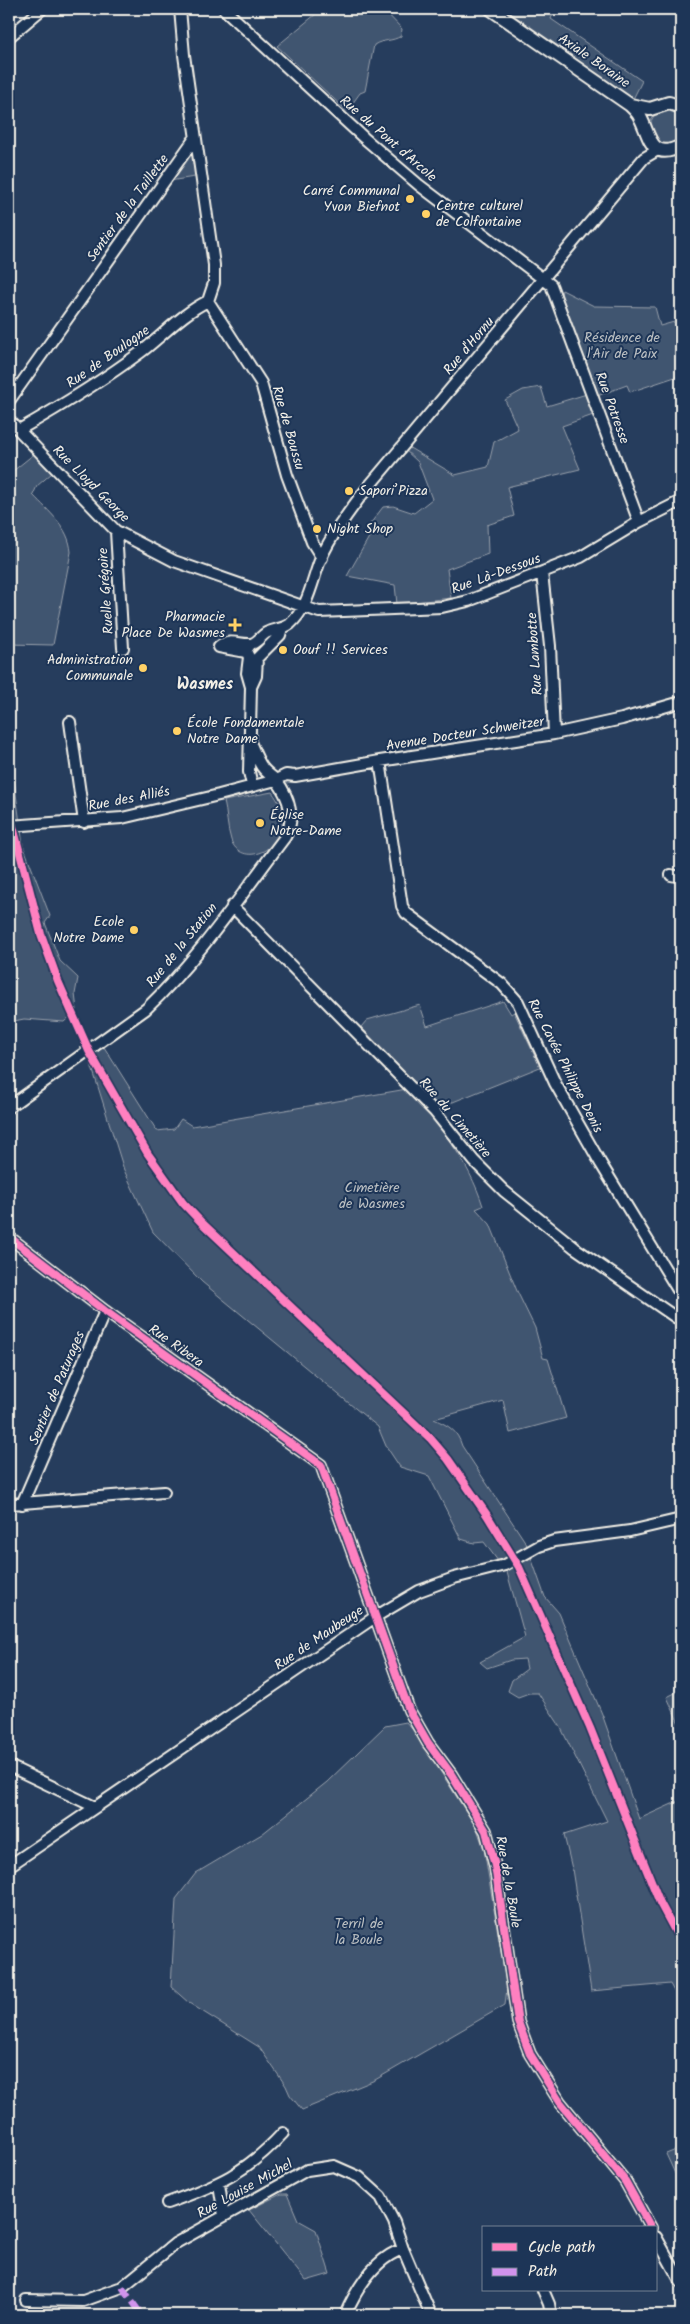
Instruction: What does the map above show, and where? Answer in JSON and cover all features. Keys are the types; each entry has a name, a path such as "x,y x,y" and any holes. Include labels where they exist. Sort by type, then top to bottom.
{"main road":[{"name":"Axiale Boraine","path":"491,9 630,105 638,114 651,144 675,149"},
{"name":"Axiale Boraine","path":"630,105 650,108 679,105"},
{"path":"646,132 648,114 658,106"}],"street":[{"path":"9,37 42,9"},
{"path":"180,9 195,138 214,265 214,283 208,301"},
{"name":"Rue du Pont d'Arcole","path":"224,9 419,185 544,279"},
{"path":"644,158 646,132"},
{"name":"Sentier de la Taillette","path":"9,401 195,138"},
{"path":"644,158 656,151 675,149"},
{"name":"Rue d'Hornu","path":"250,742 251,687 256,676 253,651 280,635 282,628 290,624 304,606 322,558 338,527 360,497 644,158"},
{"name":"Rue Potresse","path":"544,279 555,292 640,522"},
{"name":"Rue de Boulogne","path":"19,430 97,384 159,338 194,308 208,301"},
{"name":"Rue de Boussu","path":"208,301 261,383 287,474 312,542 322,558"},
{"name":"Rue Lloyd George","path":"9,420 116,531 174,561 304,606"},
{"name":"Rue Là-Dessous","path":"304,606 326,613 442,607 468,601 599,549 640,522 681,501"},
{"name":"Ruelle Grégoire","path":"116,531 123,648"},
{"name":"Rue Lambotte","path":"542,573 550,646 554,734"},
{"name":"Avenue Docteur Schweitzer","path":"278,783 289,784 295,776 554,734 622,719 681,702"},
{"path":"70,722 84,822"},
{"path":"250,742 249,772 252,785 278,783"},
{"name":"Rue de la Station","path":"9,1107 146,1009 184,970 290,829 291,817 288,804 278,783 263,769 250,742"},
{"name":"Rue Cavée Philippe Denis","path":"380,761 402,906 406,913 502,984 518,1002 555,1083 601,1164 681,1295"},
{"name":"Rue des Alliés","path":"9,826 122,818 252,785"},
{"name":"Rue du Cimetière","path":"232,906 434,1111 474,1161 504,1191 576,1248 681,1321"},
{"name":"Rue Ribera","path":"9,1237 105,1311 321,1465 326,1476"},
{"name":"Sentier de Paturages","path":"22,1504 105,1311"},
{"name":"Rue de la Boule","path":"326,1476 409,1710 428,1743 461,1789 486,1831 495,1866 518,2022 530,2054 560,2102 625,2182 650,2226"},
{"path":"9,1504 164,1492"},
{"name":"Rue de Maubeuge","path":"9,1866 375,1617 419,1591 454,1578 505,1565 527,1552 554,1541 630,1531 681,1519"},
{"path":"9,1766 95,1807"},
{"path":"167,2203 219,2184 263,2155 283,2133"},
{"name":"Rue Louise Michel","path":"26,2300 83,2300 122,2287 176,2243 307,2170 334,2166 359,2176 382,2197 431,2315"},
{"path":"219,2184 224,2216"},
{"path":"658,2243 681,2282"},
{"path":"345,2315 353,2296 378,2265 392,2253 403,2249"},
{"path":"544,2292 551,2315"}],"green space":[{"path":"308,9 383,9 402,29 401,36 374,45 365,91 360,93 347,111 277,46 316,14"},
{"path":"491,9 555,9 551,19 642,81 630,105"},
{"path":"667,110 674,111 679,115 683,120 683,134 679,139 674,143 667,144 660,143 655,139 651,134 650,127 651,120 655,115 660,111"},
{"path":"195,138 201,176 163,182"},
{"name":"Résidence de l'Air de Paix","path":"562,290 594,306 655,307 660,326 681,320 681,383 678,376 630,392 627,385 597,396 560,298"},
{"path":"541,387 547,406 590,393 596,414 562,426 580,469 507,487 514,516 487,525 488,554 447,569 451,598 397,604 395,585 347,576 372,532 367,528 383,507 393,506 414,513 432,499 418,462 405,450 408,447 455,475 488,467 494,442 518,429 505,400 523,390"},
{"path":"34,454 52,473 37,486 33,495 62,527 71,552 53,645 9,644 9,466 13,471"},
{"path":"9,743 23,845 50,916 45,923 60,961 78,978 75,994 77,1010 64,1022 24,1019 9,1022"},
{"path":"272,792 281,809 283,824 278,837 270,847 259,853 248,854 238,850 231,840 224,801"},
{"path":"503,1001 511,1014 514,1012 540,1067 438,1108 361,1027 367,1020 420,1005 427,1026"},
{"name":"Cimetière de Wasmes","path":"104,1047 157,1131 174,1129 181,1119 192,1126 407,1089 441,1129 461,1158 477,1189 483,1206 476,1209 490,1224 517,1291 535,1328 543,1358 548,1359 566,1418 510,1433 503,1400 434,1419 455,1432 462,1446 526,1543 545,1597 559,1613 602,1714 639,1819 681,1800 681,1998 677,1997 670,1984 591,1991 572,1869 564,1835 607,1821 560,1726 538,1693 529,1693 518,1697 508,1691 512,1680 527,1669 525,1659 511,1660 487,1668 480,1662 525,1637 505,1565 498,1561 484,1542 474,1543 461,1539 429,1476 400,1467 386,1446 378,1427 202,1282 153,1232 124,1170 89,1058"},
{"path":"681,1690 681,1728 667,1697"},
{"name":"Terril de la Boule","path":"406,1722 418,1736 477,1829 484,1849 507,1988 505,2005 375,2080 302,2110 259,2047 189,2003 171,1987 176,1899 196,1873 262,1834 327,1782 385,1726"},
{"path":"681,2148 681,2176 677,2178 666,2154"},
{"path":"281,2194 287,2194 298,2220 316,2230 330,2274 306,2281 249,2210"}],"marked path":[{"path":"122,2287 142,2315"}],"cycle path":[{"path":"9,811 41,934 58,981 89,1051 148,1154 183,1203 202,1223 430,1438 448,1459 487,1515 519,1567 590,1728 660,1903 681,1942"},
{"path":"9,1237 105,1311 321,1465 409,1710 428,1743 451,1774 486,1831 495,1866 518,2022 530,2054 560,2102 625,2181 650,2226"}],"place":[{"name":"Carré Communal Yvon Biefnot","path":"410,199"},
{"name":"Centre culturel de Colfontaine","path":"426,214"},
{"name":"Sapori’Pizza","path":"349,491"},
{"name":"Night Shop","path":"317,529"},
{"name":"Pharmacie Place De Wasmes","path":"235,625"},
{"name":"Oouf !! Services","path":"283,650"},
{"name":"Administration Communale","path":"143,668"},
{"name":"École Fondamentale Notre Dame","path":"177,731"},
{"name":"Église Notre-Dame","path":"260,823"},
{"name":"Ecole Notre Dame","path":"134,930"}],"district":[{"name":"Wasmes","path":"205,684"}]}
